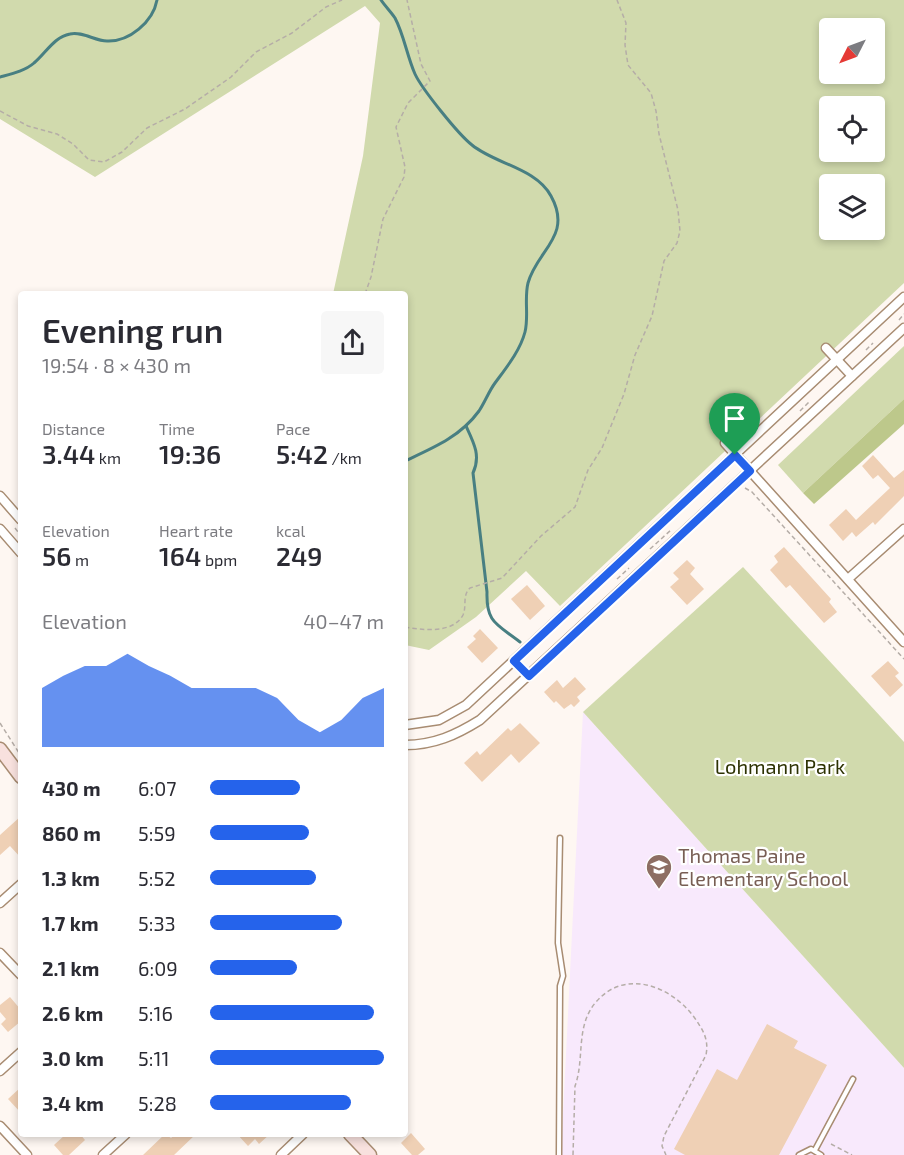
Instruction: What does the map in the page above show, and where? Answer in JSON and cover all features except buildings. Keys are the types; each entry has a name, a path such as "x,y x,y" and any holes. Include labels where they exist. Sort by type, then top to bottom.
{"street":[{"path":"408,725 428,723 456,712 514,661 904,297"},
{"path":"408,745 427,744 462,731 480,720 904,327"},
{"path":"826,348 852,376"},
{"path":"725,443 904,642"},
{"path":"0,496 18,517"},
{"path":"0,529 18,550"},
{"path":"848,579 904,529"},
{"path":"514,661 529,676"},
{"path":"0,749 18,773"},
{"path":"0,903 18,887"},
{"path":"0,954 18,972"},
{"path":"0,1071 18,1055"},
{"path":"0,1126 27,1155"},
{"path":"103,1155 123,1137"},
{"path":"281,1155 300,1137"},
{"path":"353,1137 370,1155"}],"lane":[{"path":"559,1155 560,986 562,976 558,943 560,838"},
{"path":"815,1150 853,1079"},
{"path":"799,1155 807,1149 815,1150 821,1155"}],"path":[{"path":"0,111 28,126 57,134 89,160 104,162 122,152 147,128 185,109 231,77 256,52 292,33 318,12 342,0"},
{"path":"365,291 371,277 383,219 404,177 405,167 396,127 404,110 430,78 421,64 407,0"},
{"path":"408,627 434,630 447,626 463,614 466,591 474,586 502,578 534,543 580,500 588,470 602,448 624,394 635,355 652,316 664,261 677,243 680,231 678,210 658,134 656,111 651,93 628,65 625,45 626,23 618,0"},
{"path":"746,488 904,659"},
{"path":"0,723 18,751"},
{"path":"573,1155 575,1086 579,1076 581,1037 587,1020 594,1004 608,990 621,984 640,983 677,998 704,1031 708,1045 706,1055 664,1136 662,1146 666,1155"},
{"path":"831,1144 852,1155"}],"shaded area":[{"name":"Thomas Paine Elementary School","path":"583,712 904,1068 904,1155 561,1155"}],"green space":[{"path":"0,0 904,0 904,283 560,606 526,571 476,617 429,650 408,646 408,291 334,291 363,156 380,23 365,6 95,177 0,119"},
{"path":"904,346 904,399 803,493 778,465"},
{"path":"904,399 904,424 814,504 803,493"},
{"name":"Lohmann Park","path":"743,567 904,742 904,1068 583,712"}],"waterway":[{"path":"0,77 30,66 59,38 70,34 75,33 107,41 124,38 145,23 151,16 157,0"},
{"path":"381,0 395,18 415,74 441,111 472,145 536,179 551,196 557,210 558,222 556,232 532,271 528,283 526,326 516,353 472,420 455,435 408,460"},
{"path":"466,426 476,455 473,473 488,610 494,622 520,642"}],"place":[{"name":"Thomas Paine Elementary School","path":"659,890"}],"route":[{"path":"735,455 750,471 529,676 514,661 662,523 735,455"}]}
